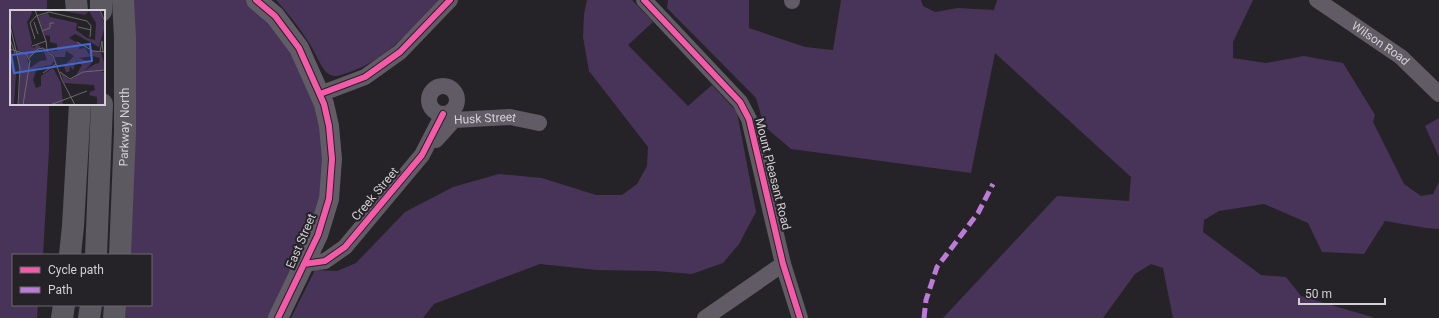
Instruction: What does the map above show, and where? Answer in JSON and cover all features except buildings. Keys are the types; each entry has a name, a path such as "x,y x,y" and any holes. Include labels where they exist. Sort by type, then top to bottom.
{"highway":[{"path":"76,0 77,10"},
{"path":"101,0 102,10"},
{"name":"Parkway North","path":"120,254 125,131 125,38 123,0"},
{"path":"70,254 80,105"},
{"path":"96,254 102,105"},
{"path":"62,318 64,306"},
{"path":"89,318 91,306"},
{"path":"114,318 115,306"}],"main road":[{"name":"East Street","path":"256,0 275,16 299,48 320,94 328,121 332,159 329,199 318,235 278,318"}],"street":[{"path":"320,94 365,77 400,52 450,0"},
{"name":"Wilson Road","path":"1317,0 1401,57 1439,94"},
{"name":"Mount Pleasant Road","path":"651,3 740,102 749,119 783,264 800,318"},
{"name":"Creek Street","path":"304,264 325,261 345,247 422,155 443,114"},
{"name":"Husk Street","path":"422,155 454,120 510,117 539,123"},
{"path":"705,318 783,264"}],"shaded area":[{"path":"0,0 47,0 47,10 10,10 10,105 49,105 49,150 43,254 12,254 12,306 38,306 37,318 0,318"},
{"path":"123,0 256,0 320,94 329,199 278,318 114,318 115,306 152,306 152,254 120,254"},
{"path":"276,0 439,0 408,33 374,61 361,68 336,76 328,74 324,70 303,33"},
{"path":"587,0 632,0 653,22 628,45 688,106 712,85 737,112 756,212 739,244 723,263 692,274 656,271 597,270 540,264 434,304 423,318 291,318 315,270 337,271 356,263 405,212 453,187 499,174 542,178 596,195 622,195 637,184 647,166 648,147 589,71 583,37 584,14"},
{"path":"668,0 749,0 749,28 805,47 833,50 841,0 921,0 923,6 935,12 958,8 994,10 997,0 1253,0 1233,42 1233,58 1266,63 1304,56 1343,63 1375,115 1373,122 1404,184 1421,196 1433,194 1439,182 1439,229 1385,221 1364,254 1322,252 1308,223 1264,204 1219,211 1204,220 1203,232 1261,275 1286,277 1301,296 1375,318 1173,318 1163,268 1151,264 1135,274 1103,318 943,318 1057,196 1129,201 1131,177 995,53 971,173 791,149 764,126 756,98 667,8"},
{"path":"1439,118 1439,157 1425,126"}],"marked path":[{"path":"924,318 926,300 937,267 978,213 993,184"}],"cycle path":[{"path":"256,0 275,16 299,48 324,104 329,126 332,159 329,199 318,235 278,318"},
{"path":"320,94 365,77 400,52 450,0"},
{"path":"644,0 740,102 749,119 783,264 800,318"},
{"path":"304,264 325,261 345,247 422,155 443,114"}]}
